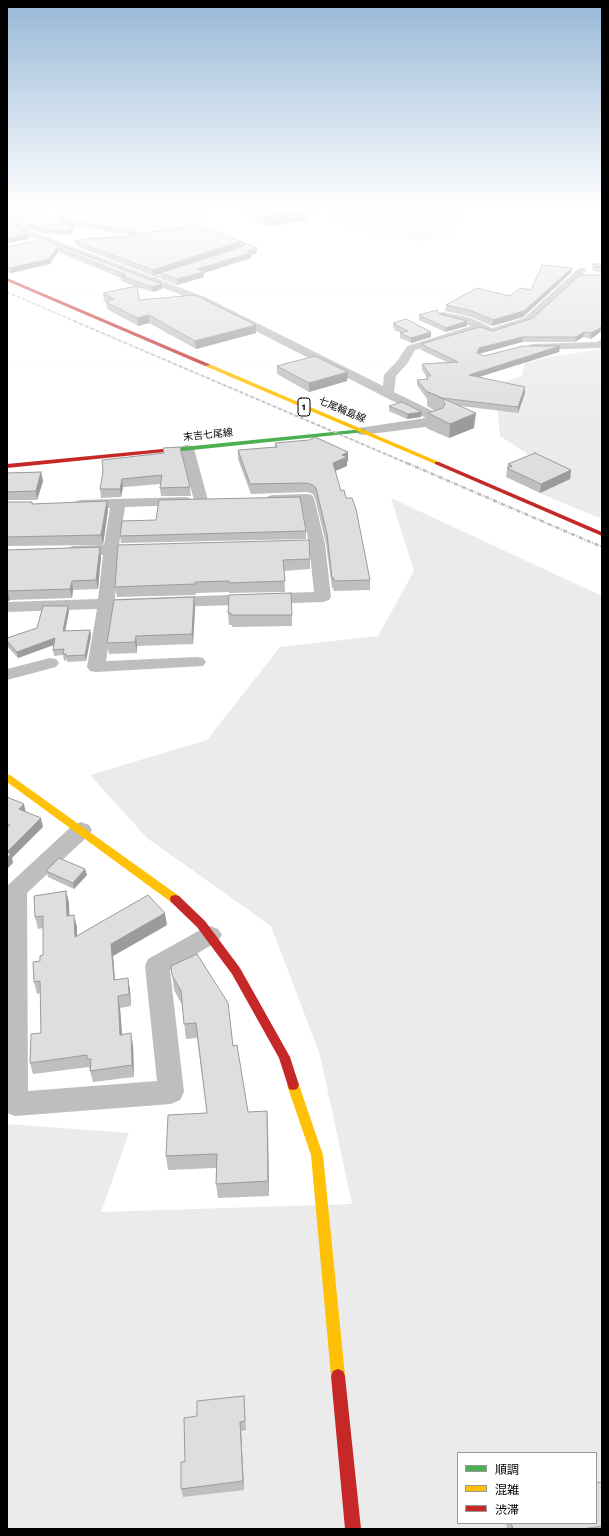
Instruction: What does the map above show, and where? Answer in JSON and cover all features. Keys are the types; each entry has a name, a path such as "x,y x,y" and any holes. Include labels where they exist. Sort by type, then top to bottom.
{"main road":[{"name":"七尾輪島線","path":"11,281 602,534"},
{"name":"末吉七尾線","path":"7,466 363,431"},
{"path":"7,777 169,894 201,924 236,971 284,1057 317,1155 353,1529"}],"street":[{"path":"154,281 201,299 436,418 425,423 363,431"},
{"path":"492,332 528,320 575,281"},
{"path":"443,315 467,320 504,338"},
{"path":"388,394 390,375 403,362 411,348 480,327"},
{"path":"432,331 445,338"},
{"path":"522,347 570,347 600,344 602,342"},
{"path":"186,449 201,500"},
{"path":"7,607 323,597 309,544 307,498 262,499"},
{"path":"70,504 216,500"},
{"path":"118,503 111,550 106,604 96,667 197,662"},
{"path":"59,551 158,548"},
{"path":"7,675 50,663"},
{"path":"81,830 16,890 15,1104 171,1092 157,966 210,935"}],"shaded area":[{"path":"602,349 602,519 539,493 530,486 541,463 500,436 495,385 522,376 525,363 550,357"},
{"path":"391,498 602,596 602,1529 7,1529 7,1124 129,1133 101,1212 352,1204 320,1055 271,926 147,838 90,775 207,740 280,647 378,636 414,571"}],"building":[{"path":"134,281 153,281 162,284 152,287"},
{"path":"535,281 558,281 524,311 493,320 472,311 446,305 477,288 510,296 520,288 531,290"},
{"path":"574,281 602,281 602,326 591,333 584,332 576,337 523,337 479,348 477,353 484,356 523,346 560,346 469,375 525,387 518,407 442,398 428,393 417,380 428,379 427,376 431,376 422,364 458,362 421,344 480,327 493,331 533,318"},
{"path":"137,286 139,300 195,295 256,325 195,341 149,315 137,318 106,302 114,299 103,293"},
{"path":"437,310 439,314 467,321 446,328 419,315"},
{"path":"406,319 431,332 411,338 400,333 408,331 393,323"},
{"path":"315,356 348,372 309,383 277,366"},
{"path":"428,392 476,413 450,424 428,413 443,408 445,404 443,399"},
{"path":"402,402 422,412 408,414 389,406"},
{"path":"315,437 348,452 342,455 347,457 333,463 341,491 344,490 346,498 352,498 356,509 370,580 334,581 334,578 332,578 327,534 316,488 313,485 307,483 250,484 238,450 277,447 275,443 309,440"},
{"path":"180,447 190,487 160,488 162,475 122,479 120,489 100,489 103,472 102,460 164,453 163,448"},
{"path":"535,453 571,470 541,484 507,468 512,466 508,464"},
{"path":"41,472 36,491 7,492 7,473"},
{"path":"300,497 306,531 120,536 122,521 156,520 159,500"},
{"path":"107,501 101,535 7,537 7,502 32,502 32,504"},
{"path":"309,540 310,559 283,560 285,581 229,583 229,581 195,582 195,584 115,587 118,545"},
{"path":"100,547 96,580 72,581 70,589 7,591 7,550"},
{"path":"291,593 292,615 231,615 231,613 228,613 229,595"},
{"path":"194,597 192,634 136,636 135,642 107,643 114,600"},
{"path":"43,606 68,606 63,631 90,630 85,655 66,656 66,654 63,654 64,649 53,650 55,638 17,652 7,641 7,638 37,628"},
{"path":"7,797 24,804 19,809 41,818 7,852 7,828 10,825 7,824"},
{"path":"7,852 11,854 7,858"},
{"path":"59,858 85,869 73,883 46,871"},
{"path":"66,891 67,916 74,915 75,937 148,895 165,913 111,944 114,980 128,978 129,994 118,996 120,1035 131,1033 132,1065 90,1071 91,1059 87,1059 87,1055 30,1063 31,1034 41,1033 40,981 34,982 33,962 40,961 40,956 43,955 43,916 35,917 34,896"},
{"path":"197,954 228,1003 233,1046 237,1045 248,1112 267,1111 268,1181 216,1184 217,1154 166,1156 168,1115 207,1113 196,1023 184,1024 181,991 172,975 171,966"},
{"path":"244,1396 245,1421 240,1422 243,1481 181,1489 181,1462 185,1462 184,1418 197,1416 197,1401"},
{"path":"602,1482 602,1526 582,1529 513,1529 511,1524 597,1524 597,1483"}],"railway":[{"path":"7,292 77,322"},
{"path":"74,321 409,464"},
{"path":"407,463 602,547"}],"traffic: fast":[{"path":"173,450 363,431"}],"traffic: slow":[{"path":"207,365 437,463"},
{"path":"7,777 175,899"},
{"path":"293,1085 317,1155 338,1376"}],"traffic: jam":[{"path":"11,281 207,365"},
{"path":"7,466 173,450"},
{"path":"437,463 602,534"},
{"path":"175,899 201,924 236,971 284,1057 293,1085"},
{"path":"338,1376 353,1529"}]}
